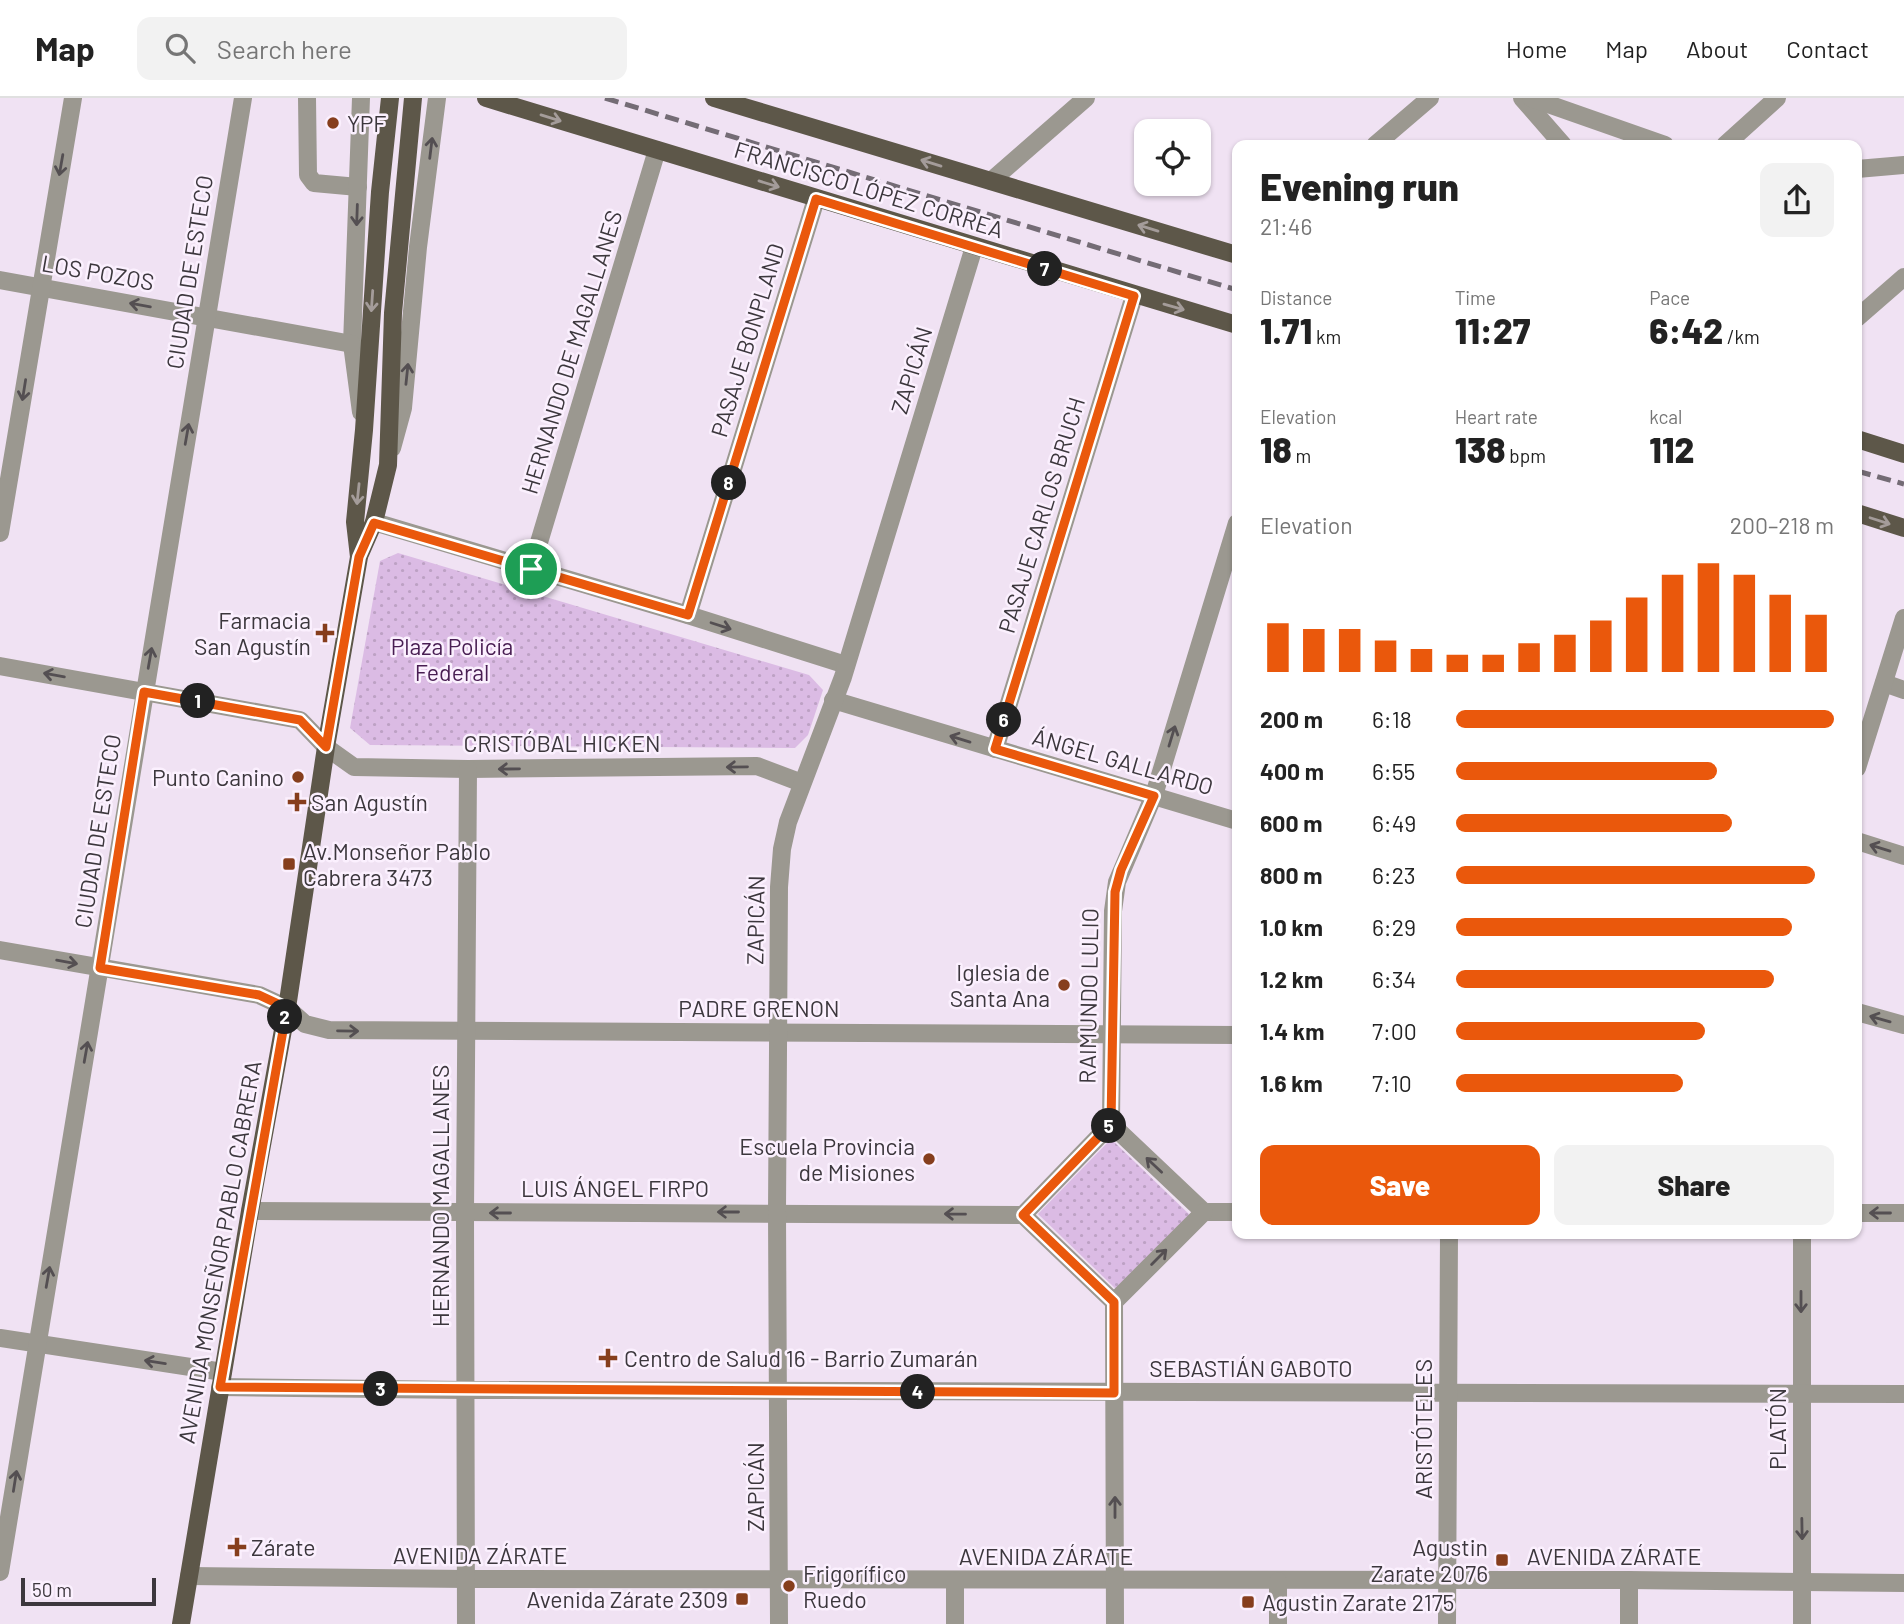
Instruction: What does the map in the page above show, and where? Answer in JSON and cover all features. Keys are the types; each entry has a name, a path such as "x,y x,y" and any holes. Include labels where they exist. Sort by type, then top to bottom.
{"main road":[{"name":"AVENIDA MONSEÑOR PABLO CABRERA","path":"359,557 355,522 364,430 375,244 390,98"},
{"name":"AVENIDA MONSEÑOR PABLO CABRERA","path":"181,1624 287,1008 326,747 359,557 374,523 388,465 394,300 413,98"},
{"name":"FRANCISCO LÓPEZ CORREA","path":"486,98 1232,324"},
{"name":"FRANCISCO LÓPEZ CORREA","path":"714,98 742,102 1232,253"},
{"path":"1862,441 1904,454"},
{"path":"1862,515 1904,528"}],"street":[{"path":"0,533 73,98"},
{"name":"CIUDAD DE ESTECO","path":"0,1572 243,98"},
{"path":"307,98 308,175 314,183 358,187"},
{"name":"AVENIDA MONSEÑOR PABLO CABRERA","path":"361,98 352,344 364,430"},
{"name":"AVENIDA MONSEÑOR PABLO CABRERA","path":"388,465 403,408 415,269 437,98"},
{"path":"991,181 1086,98"},
{"path":"1381,140 1430,98"},
{"path":"1522,98 1559,140"},
{"path":"1531,98 1651,140"},
{"path":"1731,140 1777,98"},
{"name":"HERNANDO DE MAGALLANES","path":"531,569 657,149"},
{"path":"1862,169 1904,165"},
{"name":"PASAJE BONPLAND","path":"688,615 816,199"},
{"name":"ZAPICÁN","path":"779,1624 777,1212 782,849 788,822 846,665 974,247"},
{"path":"1862,314 1904,277"},
{"name":"LOS POZOS","path":"0,280 352,344"},
{"name":"PASAJE CARLOS BRUCH","path":"995,749 1134,296"},
{"path":"374,523 688,615 846,665"},
{"name":"RAIMUNDO LULIO","path":"1111,1124 1113,911 1117,882 1154,796 1232,539"},
{"path":"1862,752 1904,618"},
{"name":"CRISTÓBAL HICKEN","path":"0,666 300,720 326,747 354,767 468,769 757,766 802,783"},
{"path":"1884,683 1904,690"},
{"name":"ÁNGEL GALLARDO","path":"833,700 1232,819"},
{"name":"HERNANDO MAGALLANES","path":"466,1624 464,1214 468,769"},
{"path":"1862,843 1904,856"},
{"name":"PADRE GRENON","path":"0,950 259,995 287,1008 305,1024 329,1030 1232,1035"},
{"path":"1862,1013 1904,1026"},
{"path":"1114,1302 1023,1215 1111,1124 1204,1212 1232,1212"},
{"name":"LUIS ÁNGEL FIRPO","path":"250,1211 1023,1215"},
{"path":"1115,1624 1114,1302 1204,1212"},
{"path":"1862,1213 1904,1213"},
{"name":"ARISTÓTELES","path":"1447,1624 1449,1239"},
{"name":"PLATÓN","path":"1801,1239 1802,1624"},
{"name":"SEBASTIÁN GABOTO","path":"0,1338 221,1380 465,1390 1904,1394"},
{"name":"AVENIDA ZÁRATE","path":"189,1576 955,1581 1447,1579 1904,1583"},
{"path":"1629,1580 1629,1624"},
{"path":"954,1624 955,1581"},
{"path":"1278,1581 1278,1624"}],"green space":[{"name":"Plaza Policía Federal","path":"398,553 809,675 823,690 808,735 795,748 370,745 350,728 380,561"},
{"path":"1111,1139 1190,1215 1117,1290 1038,1214"}],"railway":[{"path":"605,98 1232,288"},
{"path":"1862,472 1904,484"}],"place":[{"name":"YPF","path":"333,123"},
{"name":"Farmacia San Agustín","path":"325,633"},
{"name":"Punto Canino","path":"298,777"},
{"name":"San Agustín","path":"297,802"},
{"name":"Av.Monseñor Pablo Cabrera 3473","path":"289,864"},
{"name":"Iglesia de Santa Ana","path":"1064,985"},
{"name":"Escuela Provincia de Misiones","path":"929,1159"},
{"name":"Centro de Salud 16 - Barrio Zumarán","path":"608,1358"},
{"name":"Zárate","path":"237,1547"},
{"name":"Agustin Zarate 2076","path":"1502,1560"},
{"name":"Frigorífico Ruedo","path":"789,1586"},
{"name":"Avenida Zárate 2309","path":"742,1599"},
{"name":"Agustin Zarate 2175","path":"1248,1602"}],"route":[{"path":"816,199 1134,296 995,749 1154,796 1121,870 1115,892 1111,1124 1023,1215 1114,1302 1114,1393 220,1387 287,1008 259,995 100,968 144,692 300,720 326,747 359,557 374,523 531,569 688,615 816,199"}]}
